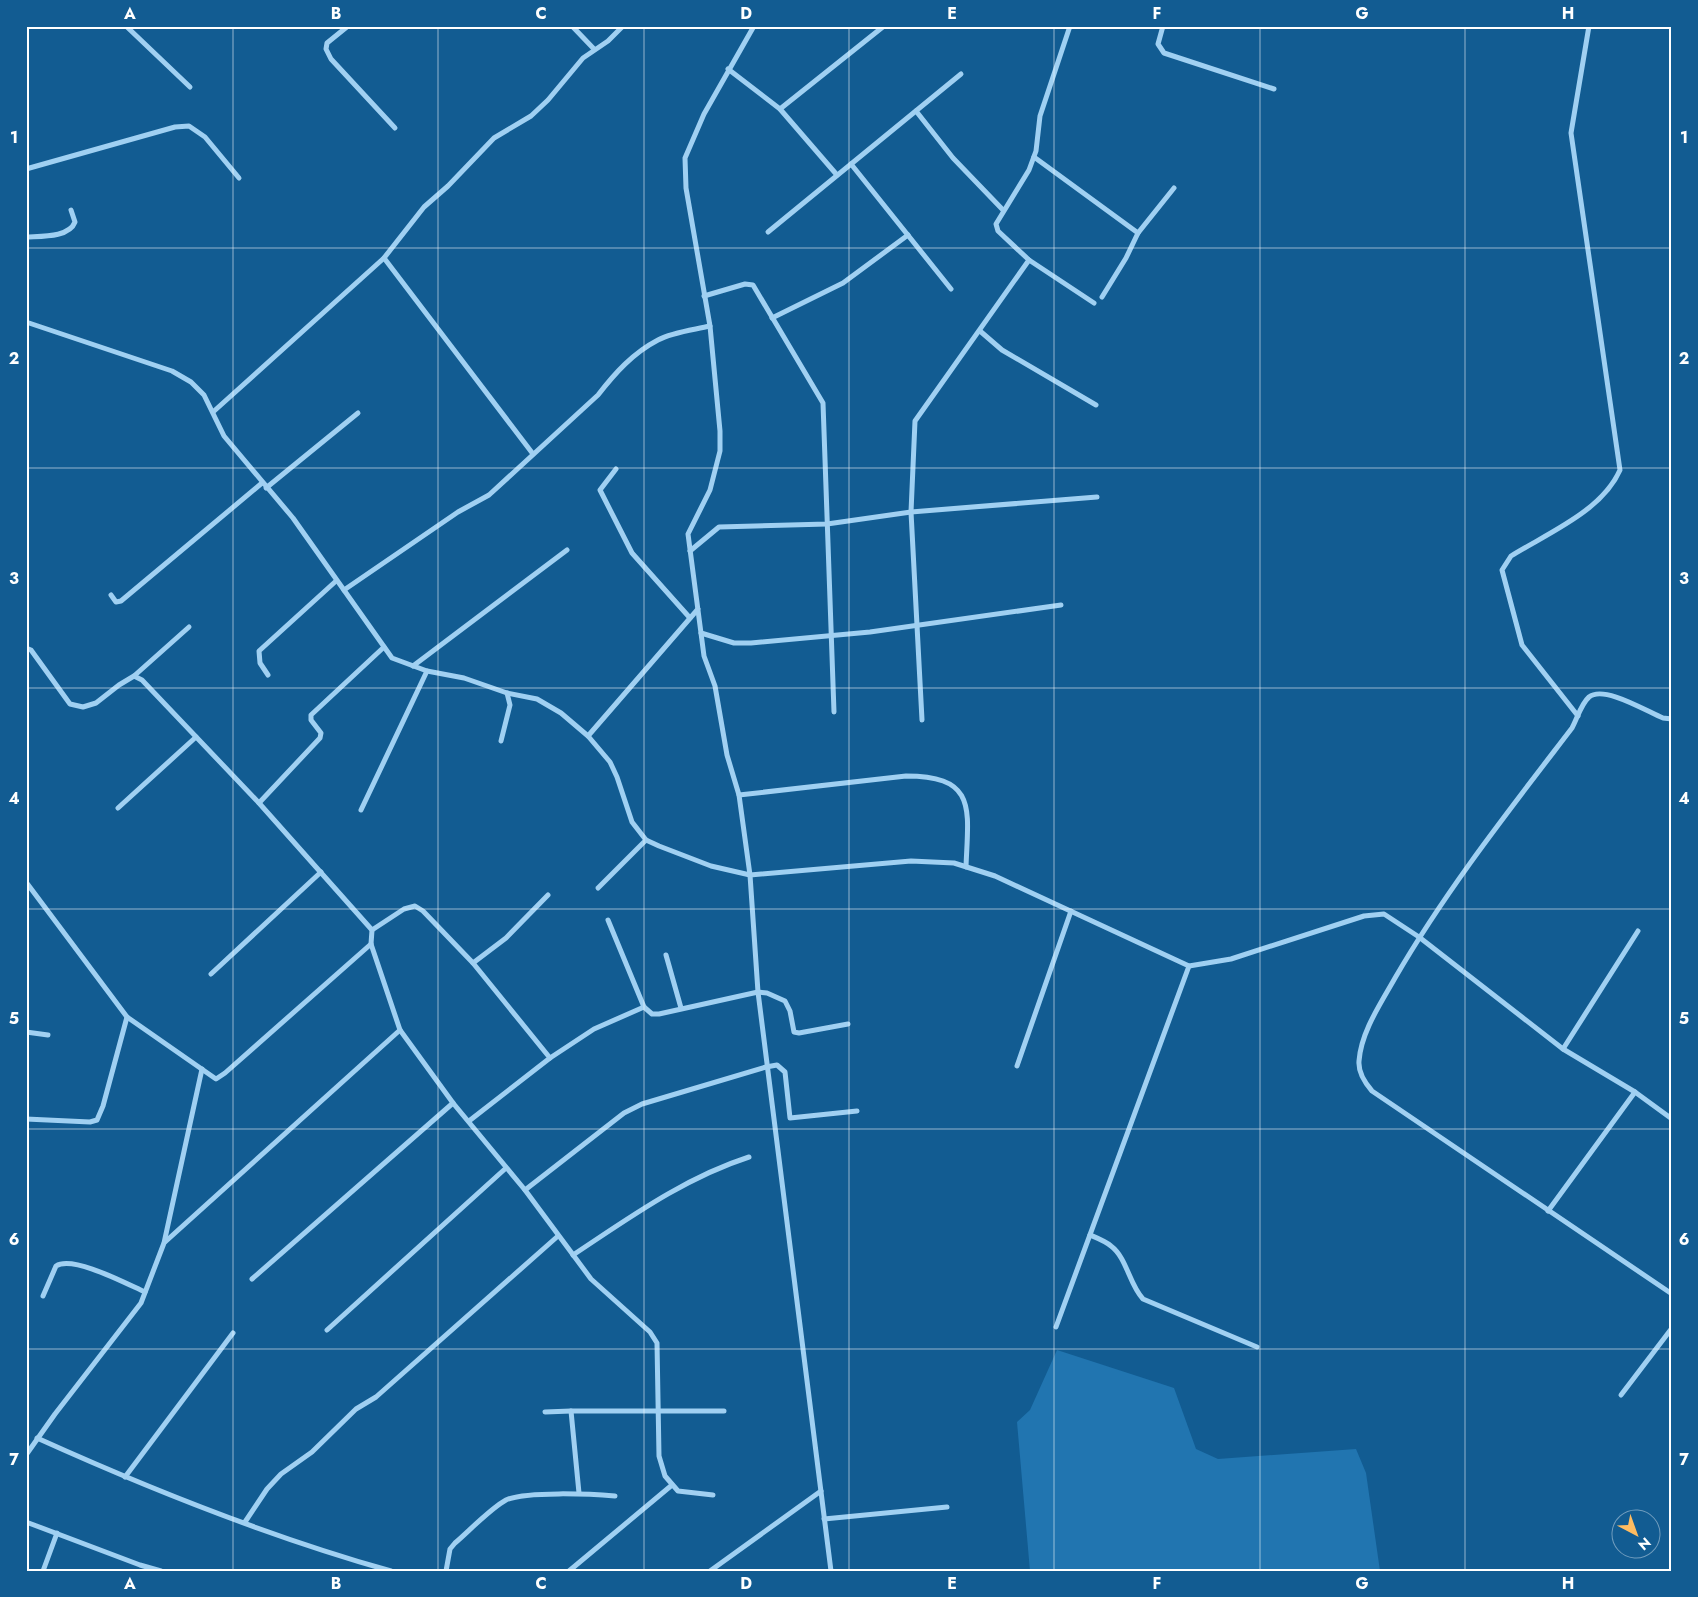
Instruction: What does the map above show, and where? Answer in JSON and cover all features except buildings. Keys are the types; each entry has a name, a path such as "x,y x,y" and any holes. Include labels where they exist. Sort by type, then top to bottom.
{"street":[{"path":"126,26 190,87"},
{"path":"348,26 328,42 326,49 331,59 395,128"},
{"path":"572,26 594,49"},
{"path":"212,412 384,258 424,207 448,186 494,138 531,116 548,100 583,58 608,41 623,26"},
{"path":"754,26 704,114 685,158 686,188 710,326 716,375 720,451 710,490 688,534 704,656 715,686 727,755 739,795 750,875 758,992 766,1067 831,1571"},
{"path":"780,109 884,26"},
{"path":"1163,26 1158,44 1164,53 1274,89"},
{"path":"1578,716 1522,645 1502,570 1511,556 1597,504 1614,483 1620,470 1570,133 1588,26"},
{"path":"1067,28 1040,116 1034,157 1029,170 996,224 998,231 1029,260 1094,303"},
{"path":"728,69 780,109 837,175"},
{"path":"768,232 961,74"},
{"path":"916,111 953,158 1003,210"},
{"path":"26,169 175,127 189,126 205,137 239,178"},
{"path":"1034,157 1138,233"},
{"path":"851,164 951,289"},
{"path":"1102,297 1138,233 1174,188"},
{"path":"26,237 54,234 69,230 75,222 71,210"},
{"path":"772,318 843,283 908,235"},
{"path":"384,258 533,454"},
{"path":"922,720 911,512 914,421 920,410 980,331 982,324 1029,260"},
{"path":"704,296 746,284 753,285 759,292 772,318 823,403 834,712"},
{"path":"26,322 172,371 197,389 204,395 224,436 293,518 392,658 427,671 464,678 506,692 537,699 561,713 588,736 610,762 632,822 646,840 702,863 750,875 911,861 954,864 995,876 1189,966 1231,959 1364,916 1384,914 1420,937 1563,1049 1635,1092 1672,1119"},
{"path":"344,590 458,512 489,495 598,394 612,376 632,356 659,339 710,326"},
{"path":"980,331 1002,350 1096,405"},
{"path":"111,596 116,602 121,602 264,485 358,413"},
{"path":"616,469 600,490 632,553 690,618"},
{"path":"690,551 719,527 827,524 911,512 1097,497"},
{"path":"413,666 567,550"},
{"path":"268,675 260,663 259,651 336,581"},
{"path":"701,633 734,643 917,626 1062,605"},
{"path":"588,736 698,609"},
{"path":"26,648 31,650 70,704 83,707 96,703 134,676 190,627"},
{"path":"259,803 320,738 322,733 311,720 311,715 384,647"},
{"path":"361,810 427,671"},
{"path":"134,676 142,680 259,803 372,930 371,944 400,1030 453,1103 524,1190 591,1279 650,1332 657,1343 660,1456 665,1476 672,1485 684,1493 713,1495"},
{"path":"501,741 510,705 506,692"},
{"path":"1672,720 1662,718 1608,694 1596,693 1587,698 1572,728 1420,937 1379,1006 1362,1044 1358,1063 1363,1082 1380,1096 1672,1294"},
{"path":"118,808 196,737"},
{"path":"739,795 906,776 931,776 951,784 964,796 968,812 966,867"},
{"path":"598,888 646,840"},
{"path":"211,974 321,872"},
{"path":"26,882 127,1017 216,1078 225,1073 371,944"},
{"path":"473,963 506,938 548,895"},
{"path":"372,930 404,909 415,906 423,911 473,963 550,1058"},
{"path":"1017,1066 1072,911"},
{"path":"608,920 644,1007 652,1014 758,992 784,1000 790,1011 794,1032 800,1033 848,1024"},
{"path":"1563,1049 1638,931"},
{"path":"666,955 681,1008"},
{"path":"1056,1327 1189,966"},
{"path":"469,1121 550,1058 594,1028 634,1013 644,1007"},
{"path":"26,1119 90,1122 97,1120 103,1106 127,1017"},
{"path":"164,1242 400,1030"},
{"path":"26,1032 48,1035"},
{"path":"524,1190 624,1113 642,1104 766,1067 777,1065 785,1072 790,1118 857,1111"},
{"path":"26,1455 141,1303 164,1242 202,1069"},
{"path":"1548,1211 1635,1092"},
{"path":"252,1279 453,1103"},
{"path":"573,1255 657,1199 719,1167 749,1157"},
{"path":"327,1330 506,1168"},
{"path":"1090,1235 1110,1245 1118,1252 1135,1291 1143,1299 1256,1347"},
{"path":"245,1522 267,1489 281,1474 312,1452 356,1409 376,1397 558,1236"},
{"path":"43,1296 56,1266 68,1263 82,1265 145,1292"},
{"path":"1621,1395 1672,1328"},
{"path":"125,1477 233,1332"},
{"path":"546,1412 659,1409 724,1411"},
{"path":"572,1411 578,1493"},
{"path":"37,1438 125,1477 330,1554 391,1571"},
{"path":"569,1571 672,1485"},
{"path":"710,1571 821,1491"},
{"path":"446,1571 450,1549 455,1543 506,1500 523,1496 578,1493 615,1496"},
{"path":"824,1520 947,1507"},
{"path":"26,1522 139,1568 161,1571"},
{"path":"43,1571 57,1533"}],"shaded area":[{"path":"1057,1350 1174,1388 1196,1449 1218,1459 1356,1449 1366,1473 1380,1571 1030,1571 1017,1422 1030,1410"}]}
